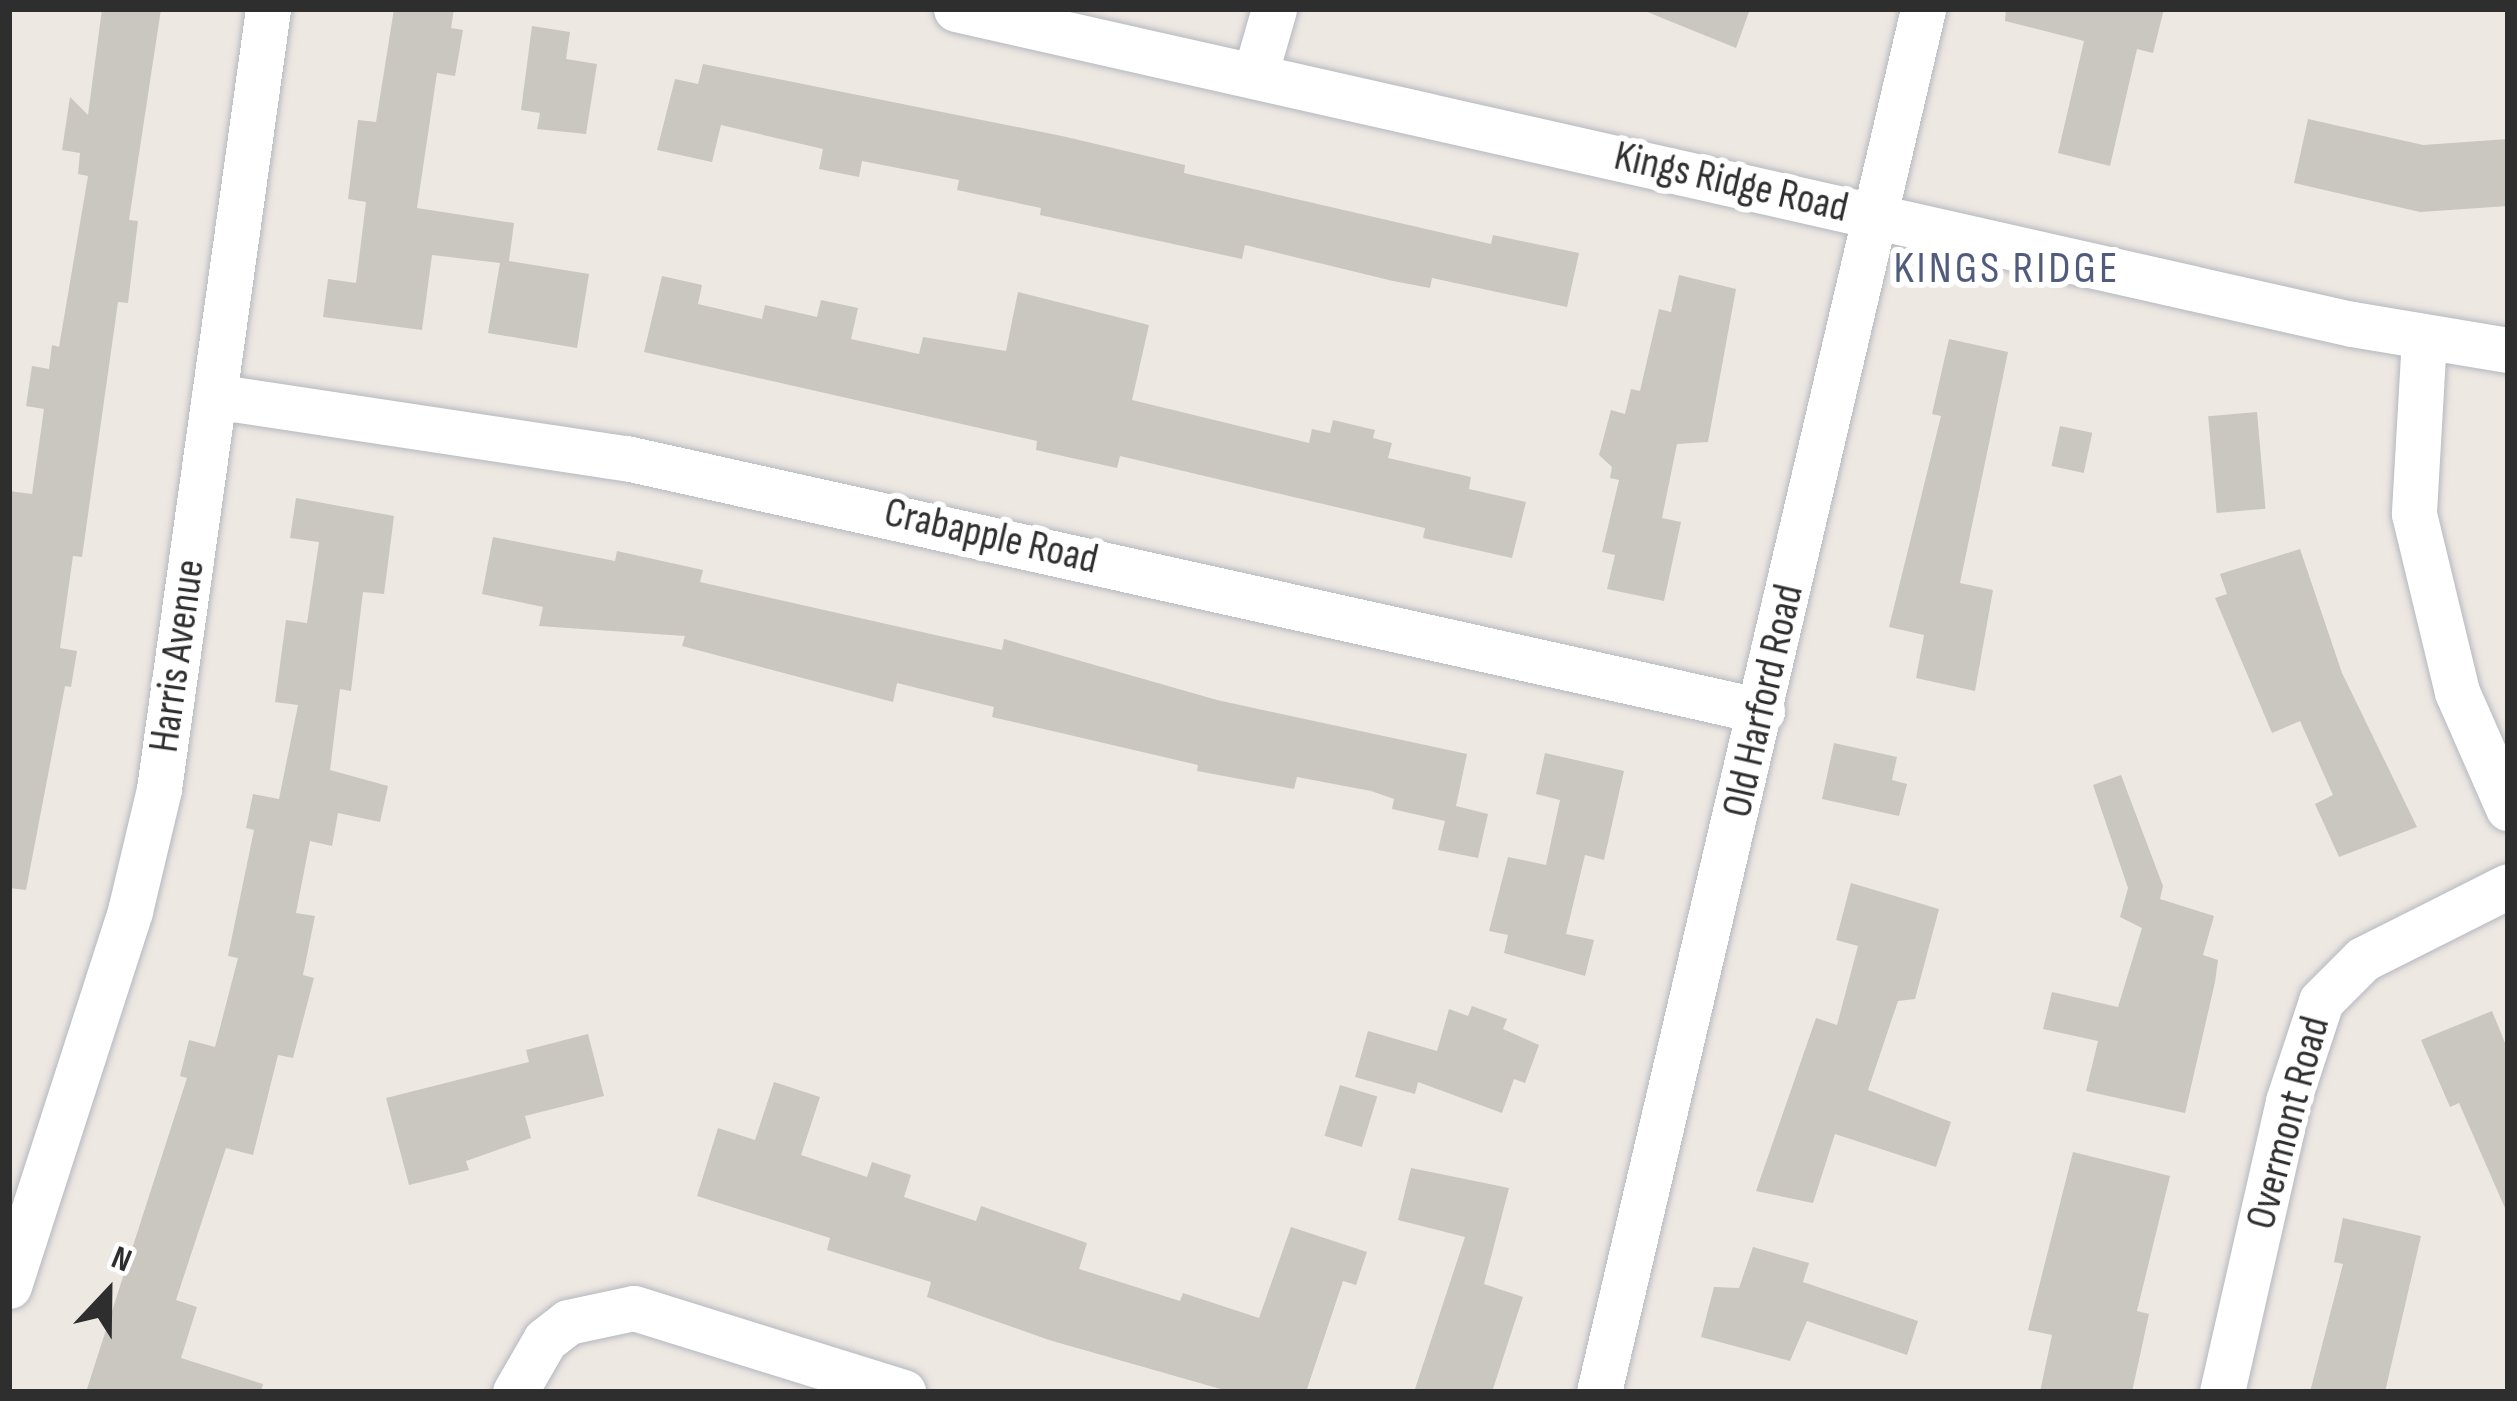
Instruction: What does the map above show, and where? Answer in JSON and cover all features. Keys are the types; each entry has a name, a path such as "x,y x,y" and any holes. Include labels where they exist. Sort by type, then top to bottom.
{"street":[{"name":"Harris Avenue","path":"9,1286 130,911 159,789 268,9"},
{"name":"Kings Ridge Road","path":"956,9 2424,338 2508,350"},
{"path":"1255,75 1274,9"},
{"name":"Old Harford Road","path":"1599,1392 1923,9"},
{"path":"2424,338 2417,534 2457,692 2508,808"},
{"name":"Crabapple Road","path":"214,396 693,471 1762,711"},
{"name":"Overmont Road","path":"2222,1392 2288,1101 2321,1000 2363,958 2508,886"},
{"path":"515,1392 545,1340 568,1322 600,1310 659,1313 903,1392"}],"building":[{"path":"102,9 161,9 129,220 138,221 128,303 118,302 82,557 73,556 60,648 77,651 71,687 65,686 26,890 9,888 9,491 32,494 44,409 26,406 32,366 49,369 52,345 59,347 88,176 78,174 80,153 62,150 70,97 88,115"},
{"path":"394,9 454,9 451,28 463,30 455,76 437,73 417,208 514,223 509,261 589,274 577,348 488,333 500,263 432,255 422,330 323,317 328,279 356,283 366,202 348,199 358,120 376,122"},
{"path":"1640,9 1750,9 1736,48"},
{"path":"2006,9 2164,9 2153,53 2137,49 2110,166 2058,153 2084,41 2005,21"},
{"path":"532,26 570,32 566,59 597,64 586,134 537,129 540,113 521,110"},
{"path":"703,64 1062,136 1185,165 1184,173 1491,244 1493,235 1579,253 1567,307 1432,278 1430,288 1393,281 1245,245 1242,259 1040,215 1041,208 957,190 959,180 862,161 859,177 819,169 823,149 721,125 712,162 657,150 675,79 698,84"},
{"path":"2308,119 2423,145 2508,139 2508,206 2420,212 2294,183"},
{"path":"1679,275 1736,289 1708,442 1677,444 1662,518 1681,522 1664,601 1607,589 1615,555 1602,552 1619,480 1610,478 1612,467 1599,455 1611,410 1625,414 1631,389 1640,391 1659,309 1671,312"},
{"path":"662,276 702,285 698,304 762,319 765,305 817,317 821,300 858,308 851,339 919,354 923,337 1006,351 1018,292 1149,325 1132,400 1309,443 1312,429 1330,433 1333,420 1375,430 1373,438 1392,443 1388,458 1471,477 1469,489 1526,502 1512,558 1423,538 1425,528 1120,456 1117,468 1036,450 1037,441 644,352"},
{"path":"1949,339 2008,352 1960,583 1993,590 1975,691 1916,678 1924,635 1889,627 1941,416 1932,414"},
{"path":"2257,412 2265,509 2217,513 2208,416"},
{"path":"2060,426 2092,433 2084,473 2051,466"},
{"path":"296,498 394,516 384,594 363,592 351,691 340,689 330,770 388,786 380,822 338,813 332,846 310,841 296,913 315,916 303,975 314,978 293,1058 278,1055 253,1155 226,1148 176,1300 197,1307 181,1358 263,1384 261,1392 86,1392 187,1078 180,1076 189,1040 215,1047 238,958 228,956 254,830 246,828 253,794 279,799 298,705 275,702 286,620 307,623 319,542 290,538"},
{"path":"493,537 615,561 617,551 703,570 700,582 1002,650 1004,639 1217,700 1467,754 1456,806 1488,814 1478,858 1438,850 1445,821 1392,809 1394,799 1371,791 1297,777 1294,789 1197,771 1198,765 992,717 994,707 897,683 893,702 682,646 685,636 539,626 543,607 482,594"},
{"path":"2300,549 2342,673 2417,827 2339,857 2315,804 2333,795 2300,721 2272,733 2215,598 2227,594 2220,574"},
{"path":"1834,743 1897,757 1892,780 1907,784 1899,816 1822,799"},
{"path":"1545,753 1624,771 1604,860 1585,855 1566,934 1594,940 1585,976 1504,953 1508,935 1489,931 1508,857 1546,865 1560,800 1536,794"},
{"path":"2121,775 2163,886 2160,899 2214,916 2203,955 2218,960 2215,982 2185,1113 2086,1091 2098,1041 2043,1029 2052,992 2118,1007 2142,928 2120,917 2128,888 2093,785"},
{"path":"1851,883 1939,909 1915,999 1898,1001 1868,1090 1951,1122 1936,1167 1835,1134 1813,1203 1756,1191 1816,1018 1837,1025 1858,946 1836,940"},
{"path":"1472,1006 1507,1019 1503,1029 1539,1045 1525,1083 1514,1079 1502,1113 1418,1082 1415,1094 1355,1077 1368,1031 1437,1051 1449,1009 1468,1016"},
{"path":"2492,1011 2508,1050 2508,1215 2459,1103 2450,1107 2421,1040"},
{"path":"588,1034 604,1096 525,1116 531,1138 466,1161 469,1170 409,1185 386,1098 529,1062 526,1050"},
{"path":"774,1082 820,1097 801,1155 867,1177 872,1162 911,1175 904,1197 976,1221 981,1206 1087,1243 1079,1269 1180,1301 1183,1293 1259,1318 1291,1227 1367,1252 1356,1285 1343,1281 1306,1392 1231,1392 1049,1340 927,1297 931,1282 827,1250 830,1238 697,1196 718,1128 755,1140"},
{"path":"1340,1085 1377,1096 1362,1147 1325,1136"},
{"path":"2073,1152 2170,1176 2137,1311 2149,1314 2132,1392 2040,1392 2052,1335 2028,1330"},
{"path":"1411,1168 1509,1188 1484,1284 1523,1297 1492,1392 1414,1392 1465,1237 1398,1220"},
{"path":"2343,1218 2421,1236 2385,1392 2310,1392 2343,1264 2334,1262"},
{"path":"1753,1247 1809,1263 1803,1282 1918,1321 1907,1355 1807,1321 1790,1361 1701,1337 1714,1287 1739,1288"}],"district":[{"name":"KINGS RIDGE","path":"2007,269"}]}
